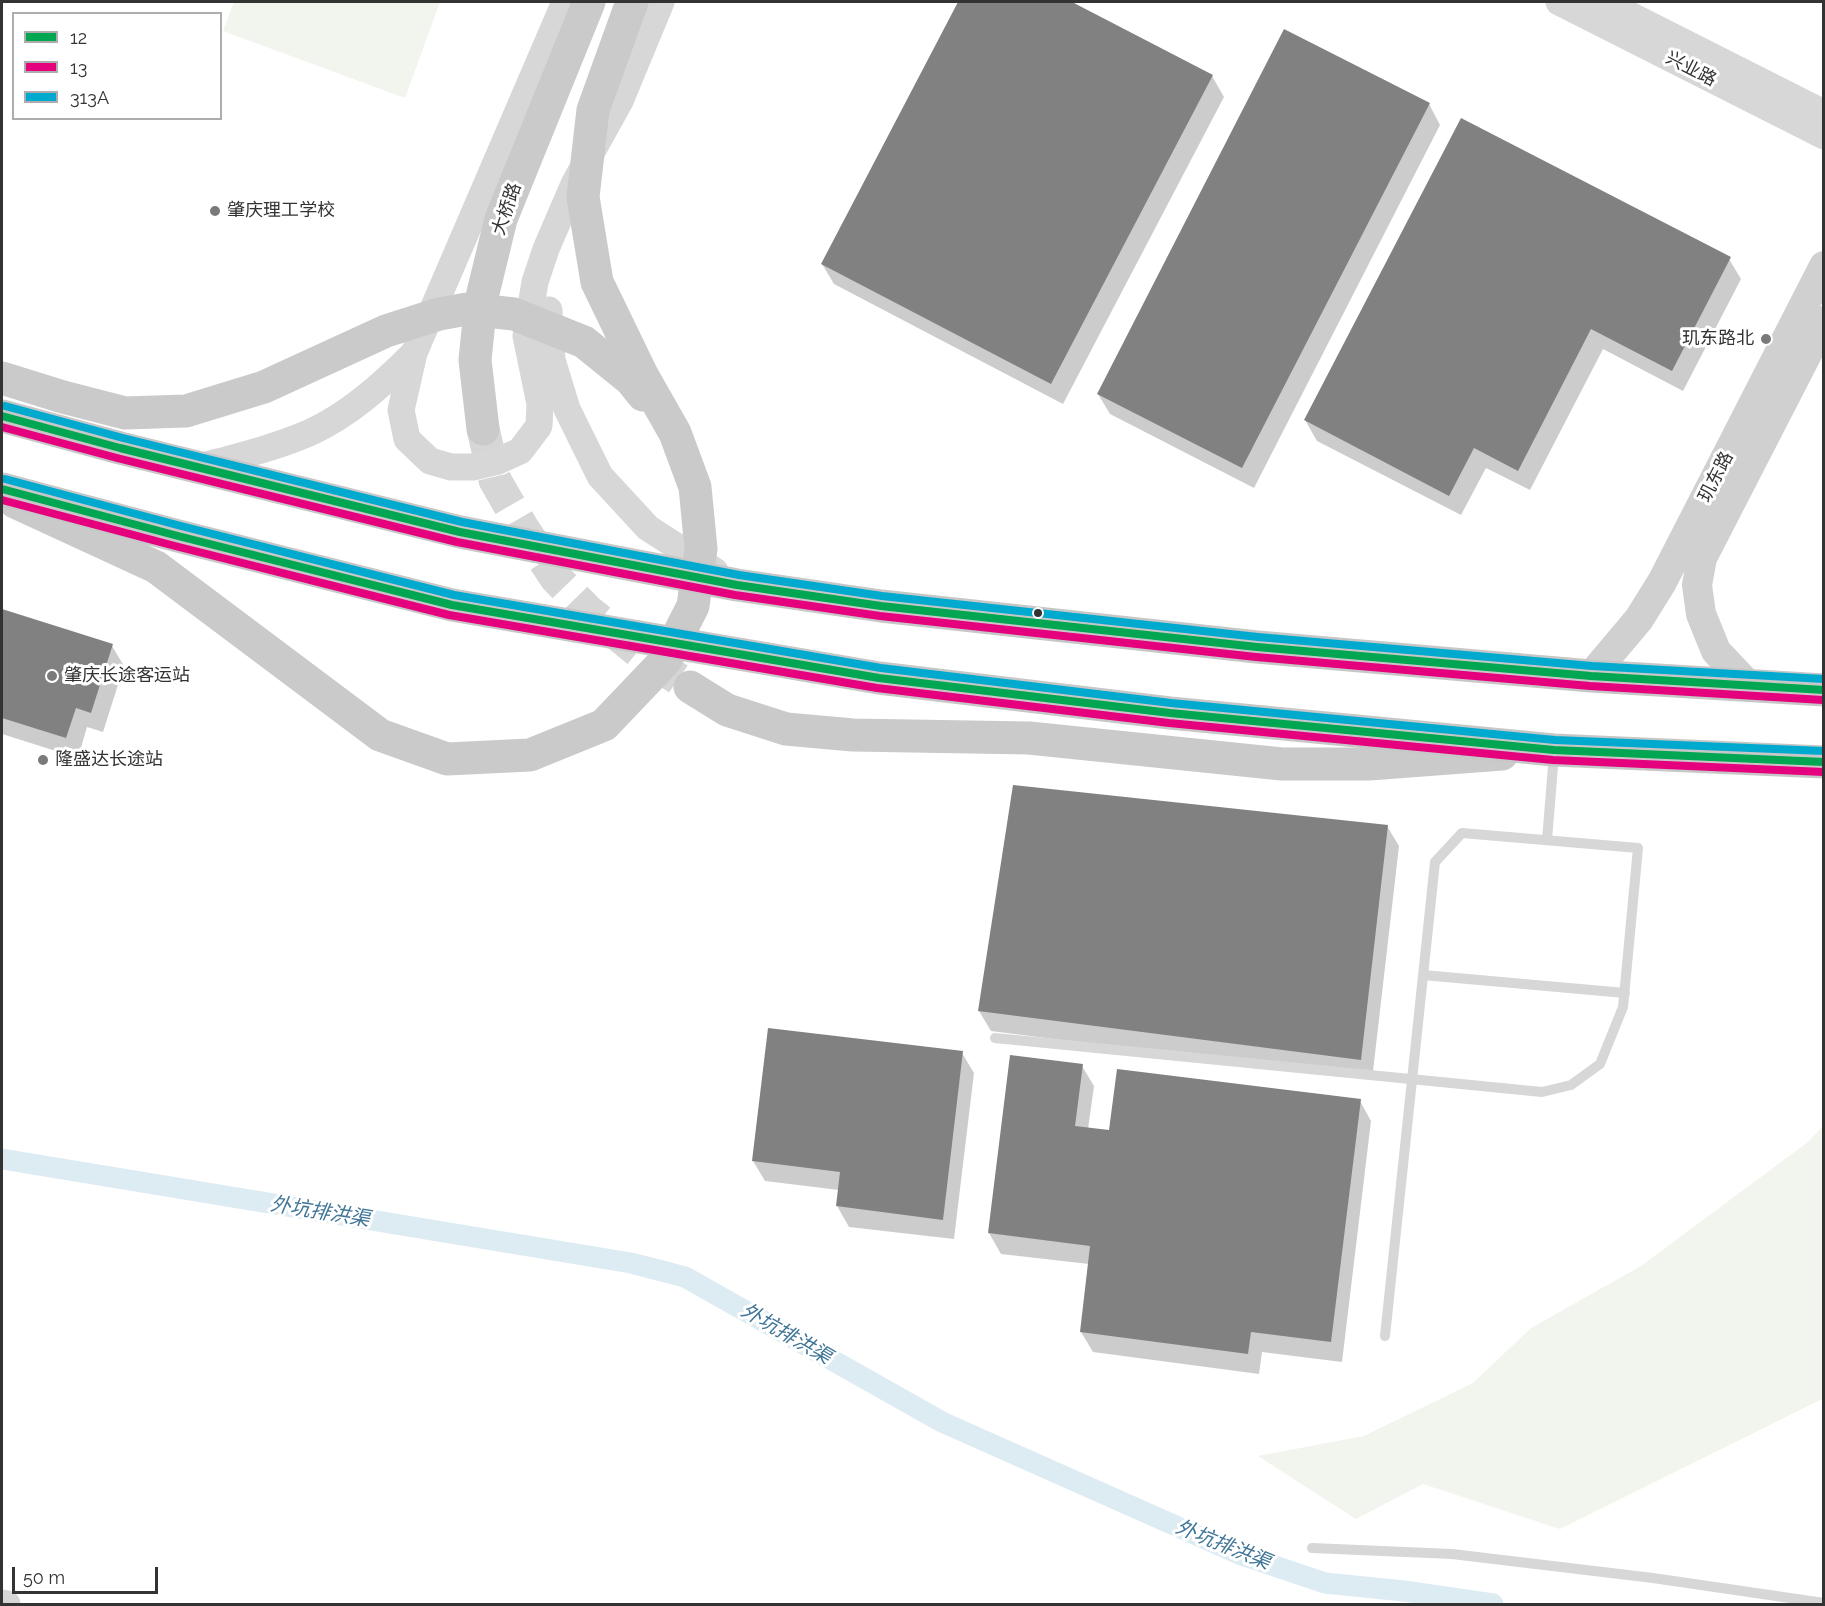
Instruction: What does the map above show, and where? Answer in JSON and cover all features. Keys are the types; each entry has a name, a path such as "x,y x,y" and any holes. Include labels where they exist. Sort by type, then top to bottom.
{"highway":[{"path":"2,416 87,440 460,532 737,585 881,606 1257,647 1591,676 1824,690"},
{"path":"2,489 452,605 879,678 1170,713 1554,750 1824,762"}],"main road":[{"name":"大桥路","path":"483,429 475,360 481,301 501,219 589,2"},
{"path":"2,495 156,567 380,735 447,759 530,755 604,725 665,661 693,606 701,549 695,486 675,433 642,375 597,282 583,197 593,111 632,2"},
{"name":"玑东路","path":"1591,676 1639,619 1662,582 1824,266"},
{"path":"2,378 63,397 124,412 186,411 264,387 386,331 439,314 467,309 514,314 584,342 631,380 675,433"},
{"name":"玑东路","path":"1750,687 1716,651 1701,615 1697,585 1702,558 1824,321"},
{"path":"690,687 727,710 786,729 853,735 1029,738 1282,764 1369,764 1554,750"}],"street":[{"path":"565,2 414,353 401,410 406,439 430,461 451,467 472,467 498,461 520,451 539,426 540,404 526,336 535,282 546,249 574,184 620,101 661,2"},
{"name":"兴业路","path":"1559,2 1824,136"},
{"name":"兴业路","path":"1604,2 1824,113"},
{"path":"546,249 552,360 567,410 600,477 648,528 737,585"},
{"path":"199,467 261,450 318,428 379,387 414,353"},
{"path":"2,1603 6,1605"}],"lane":[{"path":"1547,840 1554,750"},
{"path":"995,1038 1412,1079 1542,1092 1571,1085 1600,1064 1623,1008 1638,848 1462,833 1435,862 1412,1079 1385,1336"},
{"path":"1423,975 1625,993"},
{"path":"1312,1548 1452,1554 1653,1578 1824,1603"}],"shaded area":[{"path":"234,2 440,2 405,98 223,31"},
{"path":"1823,1126 1822,1399 1560,1529 1423,1484 1356,1519 1258,1456 1364,1436 1473,1383 1531,1328 1641,1266 1808,1142"}],"building":[{"path":"958,2 1072,2 1213,75 1051,384 821,264"},
{"path":"1284,29 1430,103 1242,468 1097,394"},
{"path":"1461,118 1731,257 1672,371 1591,329 1518,471 1474,448 1449,496 1304,420"},
{"name":"肇庆长途客运站","path":"2,609 113,644 91,713 76,708 66,738 2,718"},
{"path":"1013,785 1388,825 1361,1060 978,1011"},
{"path":"768,1028 963,1051 943,1220 836,1206 840,1172 752,1161"},
{"path":"1010,1055 1083,1064 1075,1126 1109,1130 1117,1069 1361,1099 1331,1342 1251,1332 1248,1354 1080,1332 1090,1246 988,1233"}],"waterway":[{"name":"外坑排洪渠","path":"2,1159 631,1263 685,1277 942,1422 1239,1554 1325,1583 1404,1591 1493,1604"}],"tunnel":[{"path":"483,429 495,480 522,527 556,578 587,610 639,652 690,687"}],"transit line":[{"name":"313A","path":"5,406 123,438 462,522 739,575 882,596 1258,637 1592,666 1824,679"},
{"name":"12","path":"2,416 120,448 460,532 737,585 881,606 1257,647 1591,676 1824,690"},
{"name":"13","path":"2,427 117,458 457,542 735,595 880,616 1256,657 1590,686 1823,700"},
{"name":"313A","path":"5,479 454,595 881,668 1171,703 1555,740 1824,751"},
{"name":"12","path":"2,489 452,605 879,678 1170,713 1554,750 1824,762"},
{"name":"13","path":"2,500 449,615 877,688 1169,723 1553,760 1824,772"}],"place":[{"name":"肇庆理工学校","path":"215,211"},
{"name":"玑东路北","path":"1766,339"},
{"name":"肇庆长途客运站","path":"52,676"},
{"name":"隆盛达长途站","path":"43,760"}]}
